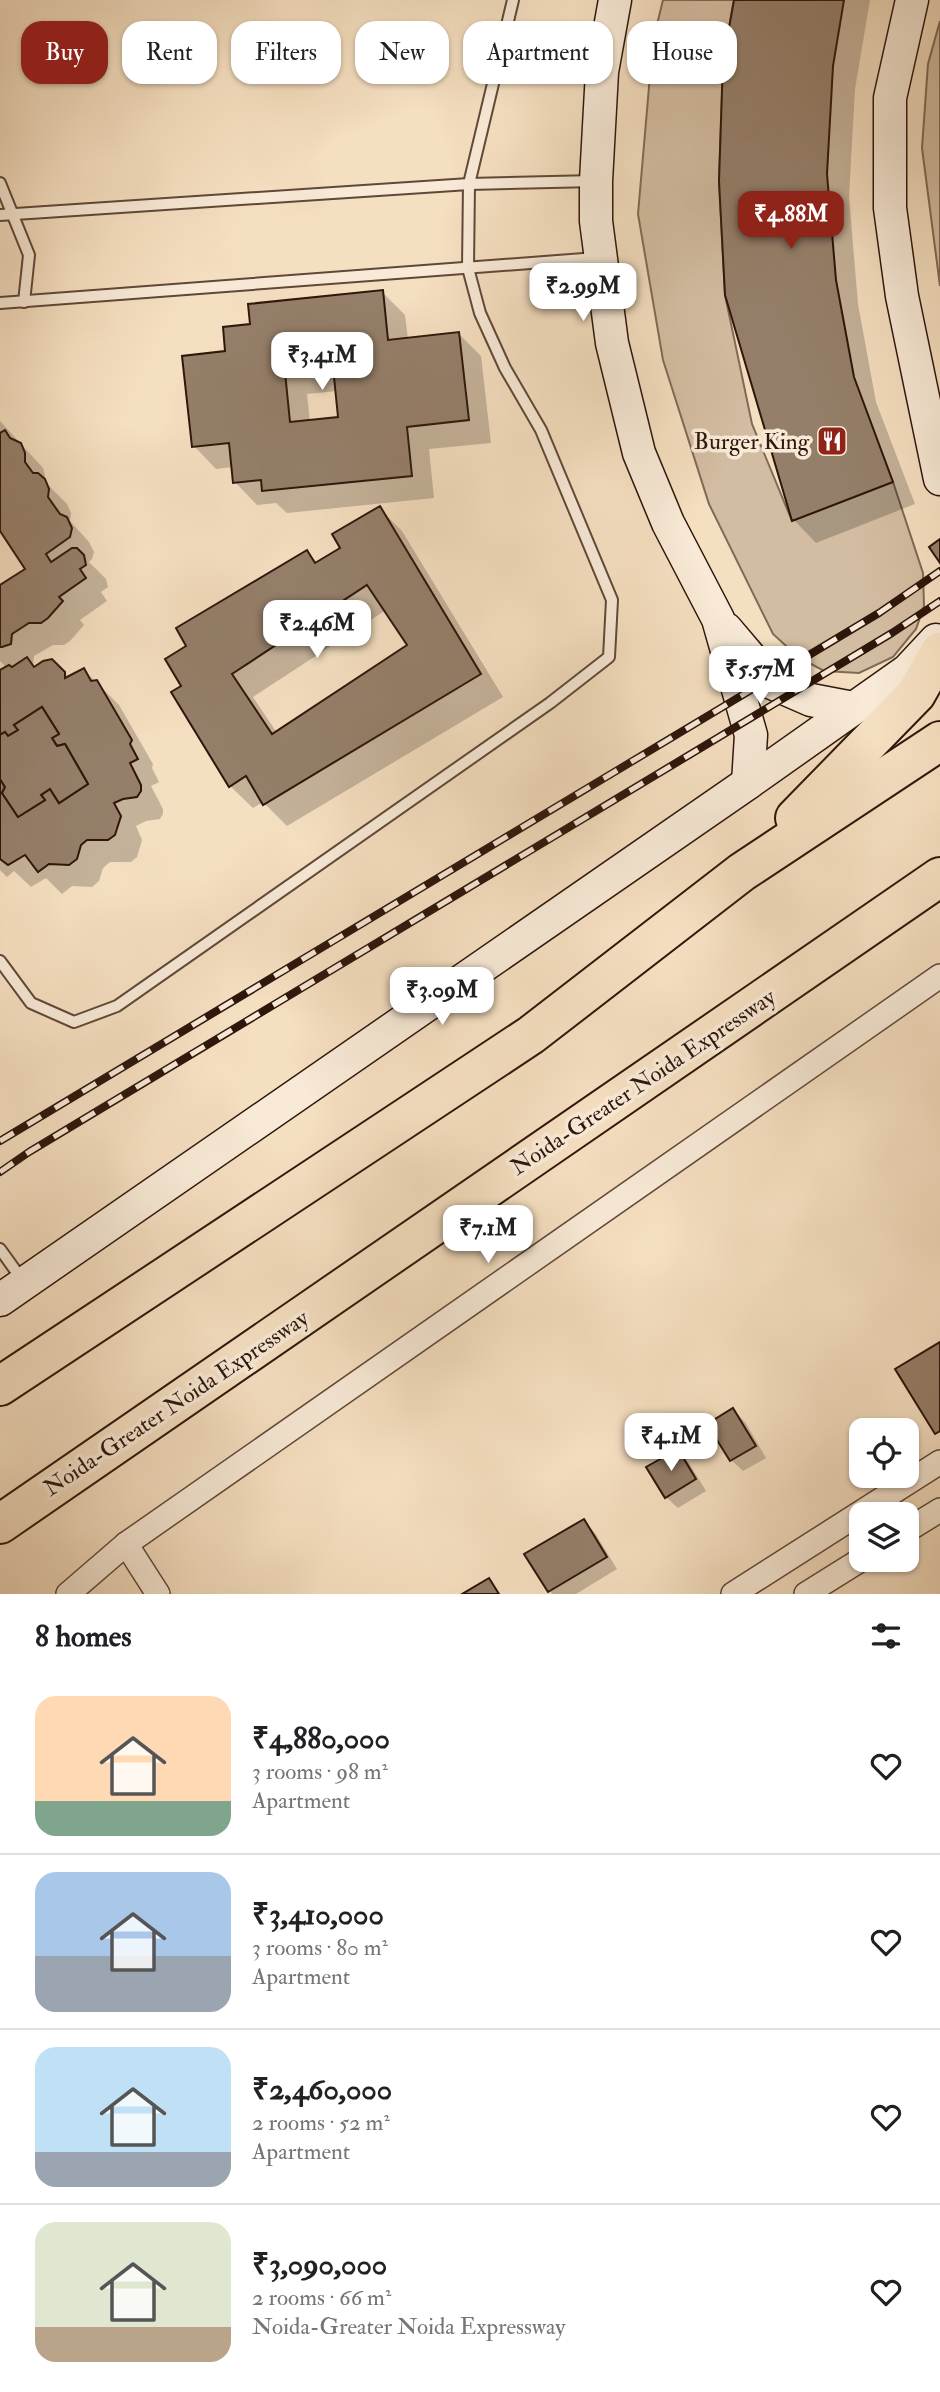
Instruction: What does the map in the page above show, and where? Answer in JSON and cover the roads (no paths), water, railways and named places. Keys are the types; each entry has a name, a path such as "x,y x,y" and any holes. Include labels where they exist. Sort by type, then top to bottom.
{"highway":[{"path":"743,872 916,694 940,652"},
{"path":"0,1386 531,1035 743,872 940,741"},
{"name":"Noida-Greater Noida Expressway","path":"0,1524 934,883"}],"street":[{"path":"615,0 602,72 596,181 596,221 612,343 639,453 668,523 718,620 751,736 748,783"},
{"path":"912,0 890,98 890,208 902,296 940,479"},
{"path":"718,620 772,682 811,700 853,708"},
{"path":"12,1292 908,670 940,636"},
{"path":"68,1594 126,1544 940,976"},
{"path":"733,1594 940,1462"},
{"path":"919,1523 940,1510"},
{"path":"126,1544 158,1594"},
{"path":"806,1594 837,1586 850,1572"}],"lane":[{"path":"0,961 32,1003 74,1022 117,1006 550,703 609,657 612,600 541,430 505,368 480,313 468,268 469,184 513,0"},
{"path":"6,214 469,184 596,181"},
{"path":"0,183 6,214 29,255 24,302"},
{"path":"0,303 601,258"},
{"path":"0,1249 12,1292"}],"railway":[{"path":"0,1141 879,613 940,571"},
{"path":"0,1172 29,1152 892,633 940,601"}],"place":[{"name":"Burger King","path":"832,441"}]}
